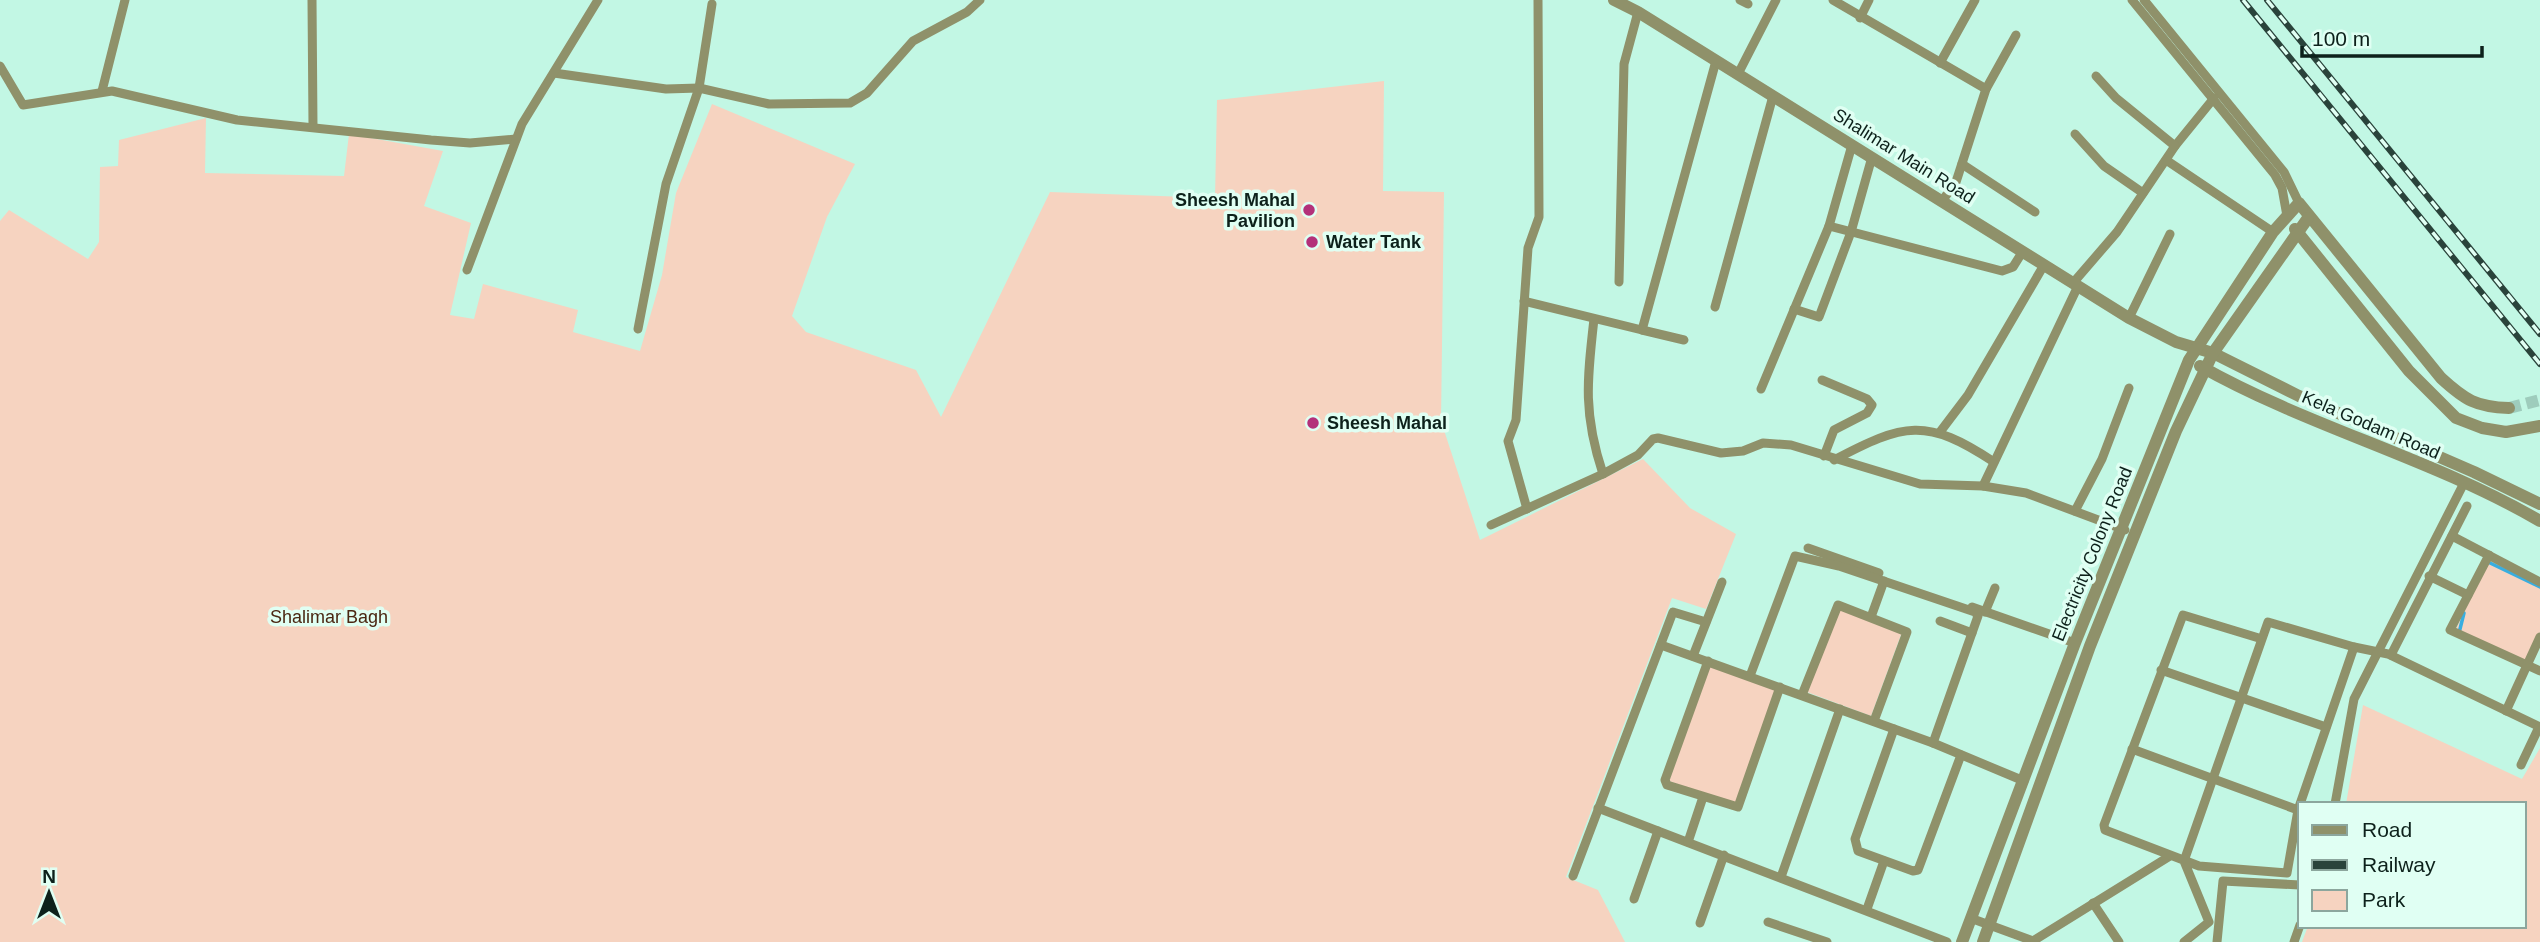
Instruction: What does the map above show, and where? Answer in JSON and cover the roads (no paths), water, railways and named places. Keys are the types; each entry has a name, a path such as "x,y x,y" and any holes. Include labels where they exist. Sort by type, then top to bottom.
{"street":[{"path":"102,91 125,0"},
{"path":"312,0 313,126"},
{"path":"467,270 522,124 598,0"},
{"path":"554,73 666,89 699,88 769,104 850,103 867,93 913,41 967,12 980,0"},
{"path":"1527,509 1507,448 1516,419 1528,248 1539,217 1538,0"},
{"name":"Shalimar Main Road","path":"1614,0 1638,12 2129,318 2176,342 2197,346"},
{"path":"1738,74 1776,0"},
{"path":"1833,0 1986,89"},
{"path":"1860,18 1869,0"},
{"path":"1940,63 1975,0"},
{"path":"2133,0 2275,175 2282,188 2287,216 2298,233 2409,371 2456,418 2482,428 2506,432 2540,426"},
{"path":"2144,0 2284,172 2308,218 2448,384 2463,398 2485,407 2509,408"},
{"path":"638,328 666,184 699,88 712,4"},
{"path":"1619,282 1624,64 1638,12"},
{"path":"1942,201 1956,182 1986,89 2016,35"},
{"path":"1642,330 1716,61"},
{"path":"0,66 23,105 102,91 123,92 237,120 470,143 516,139"},
{"path":"2096,76 2116,98 2175,146"},
{"path":"1715,307 1773,96"},
{"path":"1983,486 2075,284 2117,232 2175,146 2214,98"},
{"path":"2075,134 2104,166 2143,193"},
{"path":"1760,390 1829,226 1852,145"},
{"path":"1794,309 1819,317 1851,232 1871,157"},
{"path":"2166,160 2273,232"},
{"path":"1962,164 2035,212"},
{"name":"Electricity Colony Road","path":"1983,942 2189,360 2273,232 2299,203"},
{"name":"Electricity Colony Road","path":"1962,942 1973,919 2075,643 2127,531 2213,353 2308,218"},
{"path":"1829,226 2002,271 2013,267 2023,251"},
{"path":"2129,318 2170,234"},
{"path":"1940,432 1968,395 2044,265"},
{"path":"1524,301 1684,340"},
{"path":"1594,319 1586,387 1587,414 1591,438 1603,474"},
{"name":"Shalimar Main Road","path":"2176,342 2189,360"},
{"name":"Kela Godam Road","path":"2197,346 2299,396 2474,471 2540,504"},
{"name":"Kela Godam Road","path":"2189,360 2272,402 2464,483 2540,521"},
{"path":"1822,380 1867,399 1872,405 1867,413 1837,428 1824,456"},
{"path":"2075,511 2102,459 2129,388"},
{"path":"1834,460 1875,438 1898,431 1920,429 1940,432 1964,442 1994,462"},
{"path":"1491,525 1603,474 1638,455 1653,439 1658,439 1721,453 1777,443 1920,484 1983,486 2026,494 2127,531"},
{"path":"2335,802 2354,699 2464,483"},
{"path":"2391,655 2466,506"},
{"path":"2452,536 2540,582"},
{"path":"1808,548 2075,643"},
{"path":"2489,555 2450,627 2451,632 2540,671"},
{"path":"1750,676 1795,556 1884,581 1976,613 1972,633 1933,743"},
{"path":"2419,571 2468,595"},
{"path":"1871,617 1884,581"},
{"path":"1693,656 1722,582"},
{"path":"1985,612 1995,589"},
{"path":"1802,695 1836,605 1871,617 1907,632 1874,722"},
{"path":"1573,876 1674,611 1706,621"},
{"path":"2132,749 2298,810 2287,873 2206,867 2170,856 2104,829 2132,749 2161,670 2185,614 2262,639"},
{"path":"2184,942 2209,922 2184,861 2270,620 2354,647 2378,649 2540,727 2521,765"},
{"path":"1940,621 1972,633"},
{"path":"2506,711 2540,637"},
{"path":"1661,645 1933,743 2024,781"},
{"path":"2301,802 2354,647"},
{"path":"1708,661 1665,782 1703,797 1738,807 1780,687"},
{"path":"2161,670 2326,727"},
{"path":"1781,877 1840,709"},
{"path":"1894,729 1854,844 1858,851 1913,871 1918,870 1961,755"},
{"path":"1688,842 1703,797"},
{"path":"1598,808 1867,909 1947,942"},
{"path":"1634,899 1658,831"},
{"path":"1700,923 1724,855"},
{"path":"1973,919 2032,942 2170,856"},
{"path":"1867,909 1885,861"},
{"path":"2217,942 2223,881 2298,885"},
{"path":"2093,903 2119,942"},
{"path":"1768,922 1827,942"}],"waterway":[{"path":"2488,562 2540,587"},
{"path":"2459,633 2464,613"}],"tunnel":[{"path":"2509,408 2540,400"}],"railway":[{"path":"2243,0 2540,364"},
{"path":"2267,0 2540,334"}],"place":[{"name":"Sheesh Mahal Pavilion","path":"1309,210"},
{"name":"Water Tank","path":"1312,242"},
{"name":"Sheesh Mahal","path":"1313,423"}],"park label":[{"name":"Shalimar Bagh","path":"329,617"}]}
